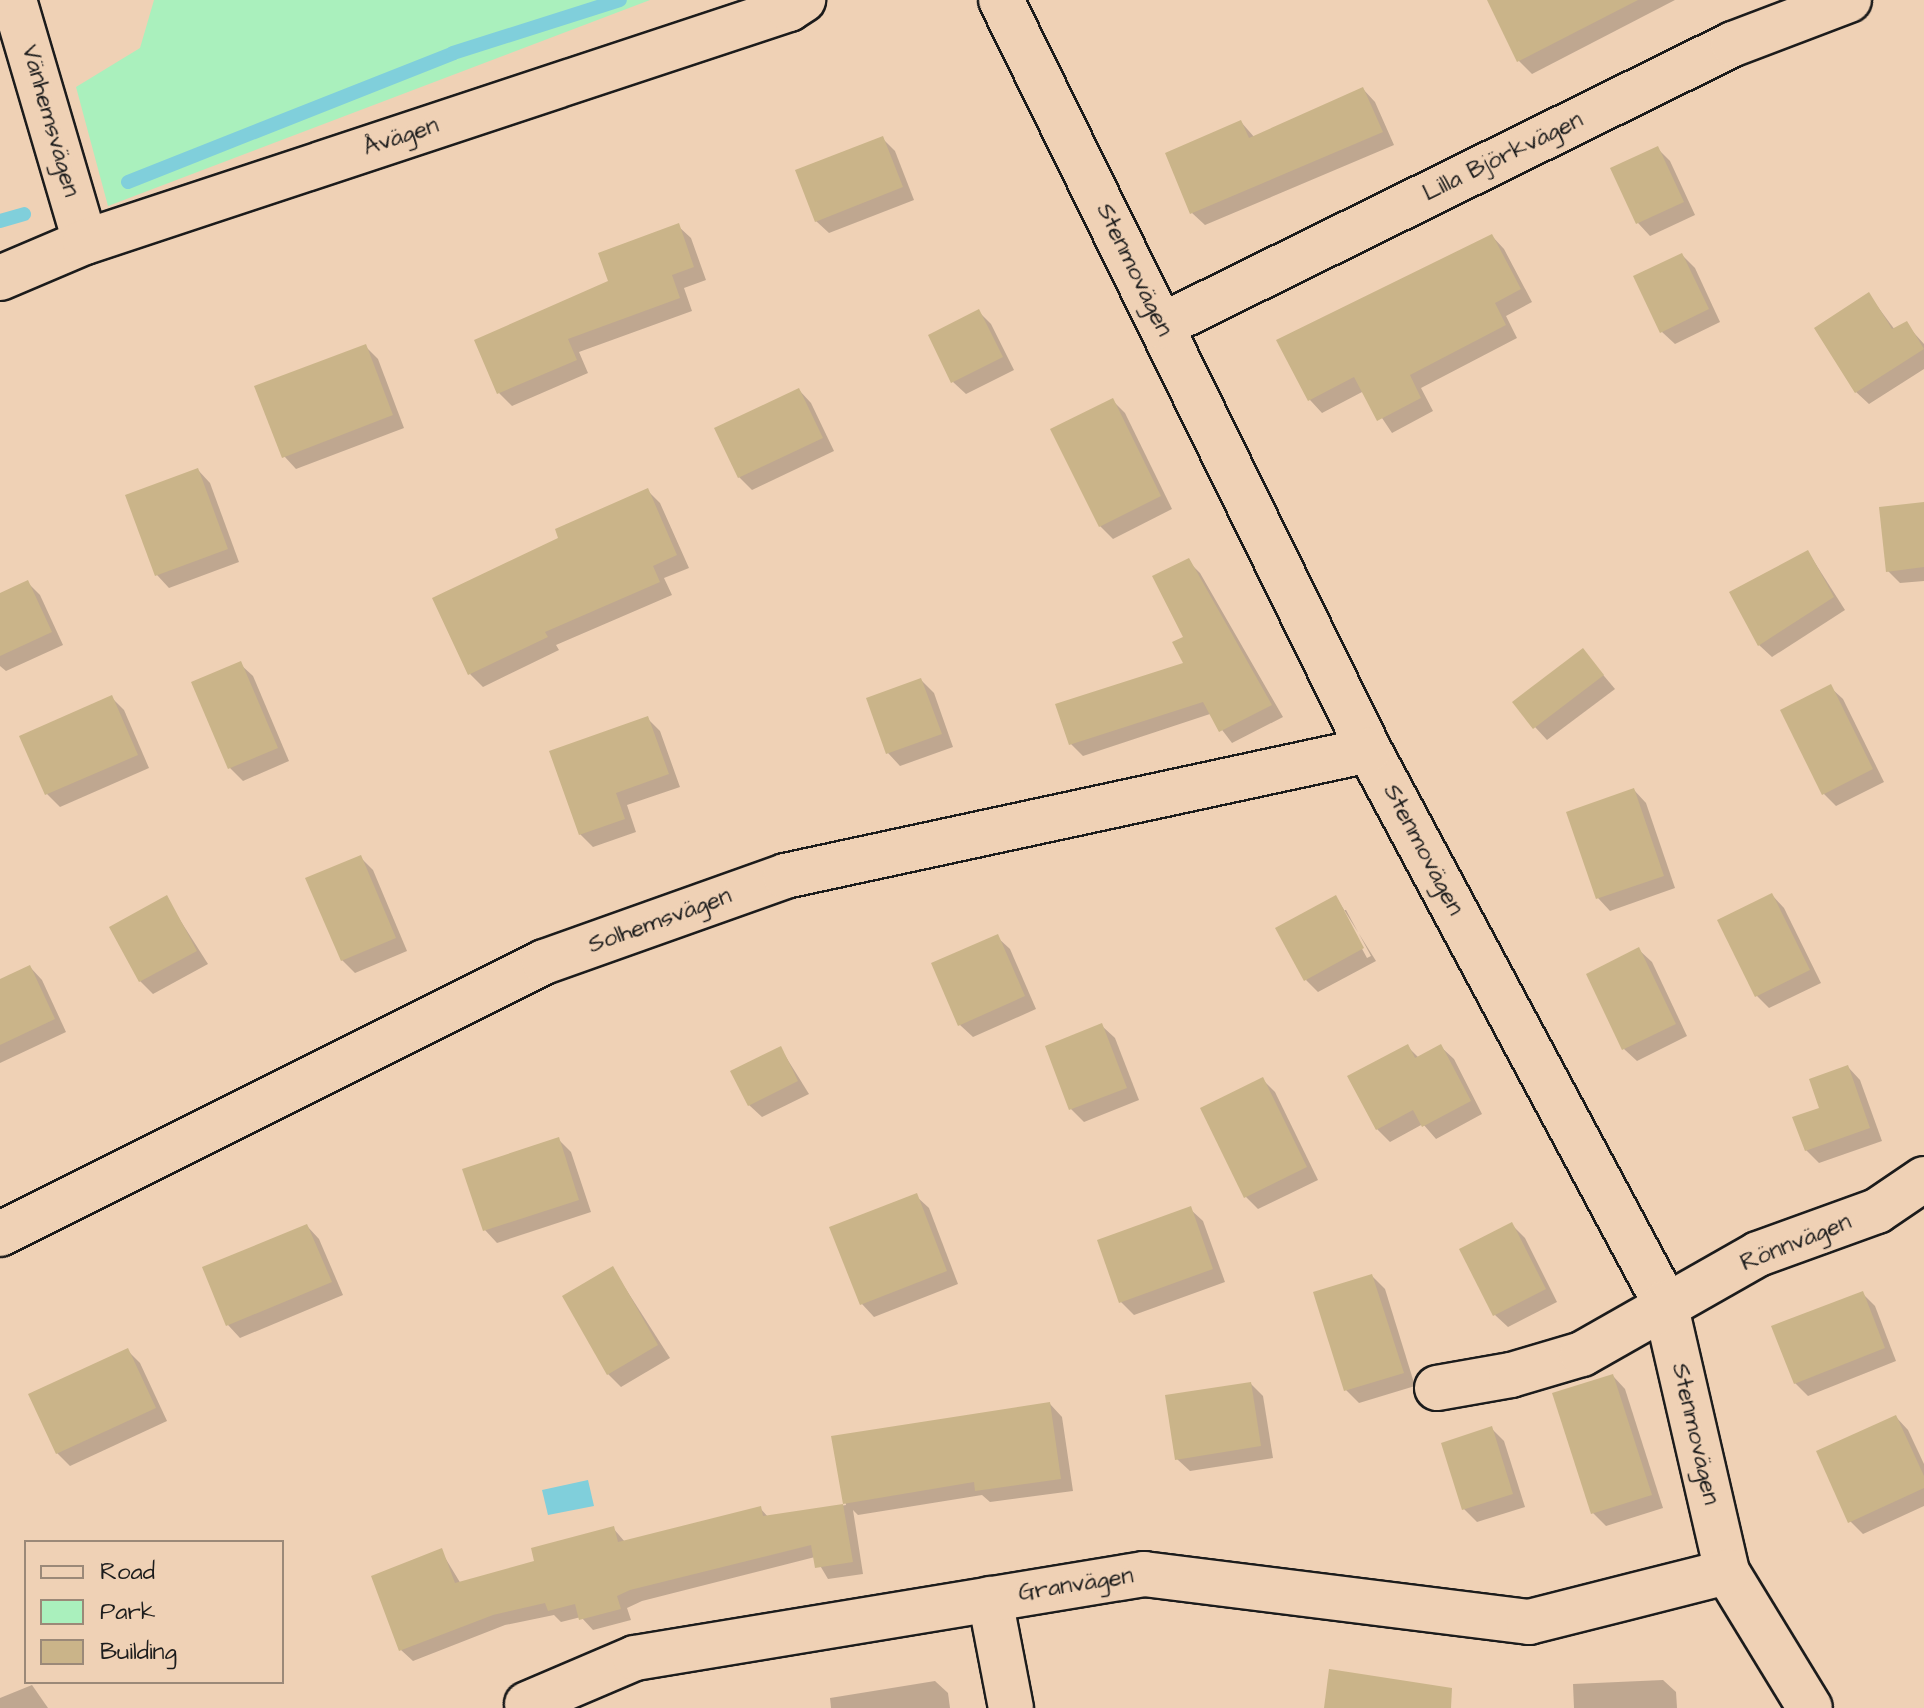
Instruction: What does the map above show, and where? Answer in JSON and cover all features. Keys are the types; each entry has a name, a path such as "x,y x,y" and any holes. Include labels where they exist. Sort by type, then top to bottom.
{"street":[{"name":"Vänhemsvägen","path":"14,0 85,242"},
{"name":"Åvägen","path":"0,278 85,242 775,14 803,0"},
{"name":"Stenmovägen","path":"1001,0 1369,750 1665,1303 1727,1572 1810,1708"},
{"name":"Lilla Björkvägen","path":"1161,326 1733,44 1849,0"},
{"name":"Solhemsvägen","path":"0,1234 544,962 757,886 1369,750"},
{"name":"Rönnvägen","path":"1437,1388 1511,1375 1582,1354 1665,1303 1758,1254 1877,1211 1924,1179"},
{"name":"Granvägen","path":"527,1704 635,1658 1144,1574 1529,1622 1727,1572"},
{"path":"990,1599 1011,1708"}],"green space":[{"path":"154,0 650,0 108,206 76,87 140,48"}],"water":[{"path":"588,1480 594,1506 548,1515 542,1490"}],"building":[{"path":"1487,0 1638,0 1517,62"},
{"path":"1363,87 1383,132 1190,214 1165,153 1241,120 1249,138"},
{"path":"883,136 903,187 815,222 795,170"},
{"path":"1658,146 1684,202 1636,224 1610,168"},
{"path":"679,223 694,267 672,275 680,298 568,339 577,360 497,394 474,340 608,281 598,253"},
{"path":"1492,234 1521,289 1495,303 1506,325 1410,375 1421,398 1377,421 1354,377 1308,401 1276,340"},
{"path":"1682,253 1709,309 1660,333 1633,276"},
{"path":"1869,292 1892,329 1907,321 1924,349 1855,393 1814,328"},
{"path":"979,309 1003,357 951,383 928,335"},
{"path":"366,344 393,415 282,458 254,386"},
{"path":"799,388 823,438 738,478 714,428"},
{"path":"1113,398 1161,496 1099,527 1050,429"},
{"path":"198,468 228,549 155,576 125,495"},
{"path":"648,488 677,555 653,566 660,582 545,632 548,637 468,675 432,598 558,538 555,529"},
{"path":"1924,502 1924,567 1886,572 1879,507"},
{"path":"1808,550 1834,597 1758,646 1729,592"},
{"path":"1189,558 1272,705 1219,732 1203,702 1069,745 1055,704 1183,663 1172,642 1183,637 1152,576"},
{"path":"28,580 52,632 0,656 0,593"},
{"path":"1583,648 1604,675 1533,729 1512,702"},
{"path":"241,661 278,748 228,769 191,682"},
{"path":"921,678 942,734 886,754 866,698"},
{"path":"1831,684 1873,769 1822,795 1780,710"},
{"path":"112,695 138,755 45,795 19,736"},
{"path":"648,716 669,774 616,793 625,819 579,835 549,751"},
{"path":"1634,788 1664,876 1596,899 1566,812"},
{"path":"361,855 396,938 341,961 305,878"},
{"path":"1772,893 1810,970 1755,997 1717,920"},
{"path":"167,895 197,951 139,982 109,927"},
{"path":"1336,895 1364,948 1304,981 1275,928"},
{"path":"998,934 1025,996 958,1026 931,963"},
{"path":"1639,947 1676,1024 1622,1050 1586,974"},
{"path":"30,965 55,1019 0,1045 0,979"},
{"path":"1102,1023 1127,1088 1069,1110 1045,1046"},
{"path":"1408,1044 1415,1058 1441,1044 1471,1101 1422,1127 1413,1110 1376,1130 1347,1076"},
{"path":"781,1046 798,1081 748,1106 730,1071"},
{"path":"1848,1065 1870,1128 1805,1151 1792,1117 1819,1108 1809,1079"},
{"path":"1263,1077 1307,1167 1244,1198 1200,1108"},
{"path":"559,1137 579,1200 483,1231 462,1169"},
{"path":"917,1193 947,1271 860,1305 829,1227"},
{"path":"1191,1206 1213,1269 1119,1303 1097,1240"},
{"path":"1512,1222 1546,1289 1493,1316 1459,1249"},
{"path":"307,1224 332,1282 226,1326 202,1267"},
{"path":"613,1266 658,1345 607,1375 562,1296"},
{"path":"1372,1274 1404,1373 1344,1391 1313,1292"},
{"path":"1863,1291 1885,1348 1794,1384 1771,1326"},
{"path":"128,1348 156,1408 56,1454 28,1394"},
{"path":"1613,1374 1652,1495 1591,1514 1552,1393"},
{"path":"1251,1382 1261,1446 1175,1460 1165,1395"},
{"path":"1050,1402 1061,1479 975,1491 974,1482 843,1504 831,1436"},
{"path":"1896,1415 1924,1476 1924,1488 1848,1523 1816,1451"},
{"path":"1492,1426 1513,1494 1462,1510 1441,1443"},
{"path":"843,1504 853,1562 815,1568 811,1545 630,1590 617,1596 621,1609 579,1620 575,1604 548,1611 545,1603 493,1615 399,1651 371,1576 442,1548 455,1583 534,1561 531,1548 614,1526 618,1542 761,1506 763,1516"},
{"path":"1329,1669 1452,1688 1451,1708 1324,1708"}],"waterway":[{"path":"128,182 453,53 620,0"},
{"path":"0,221 24,214"}]}
